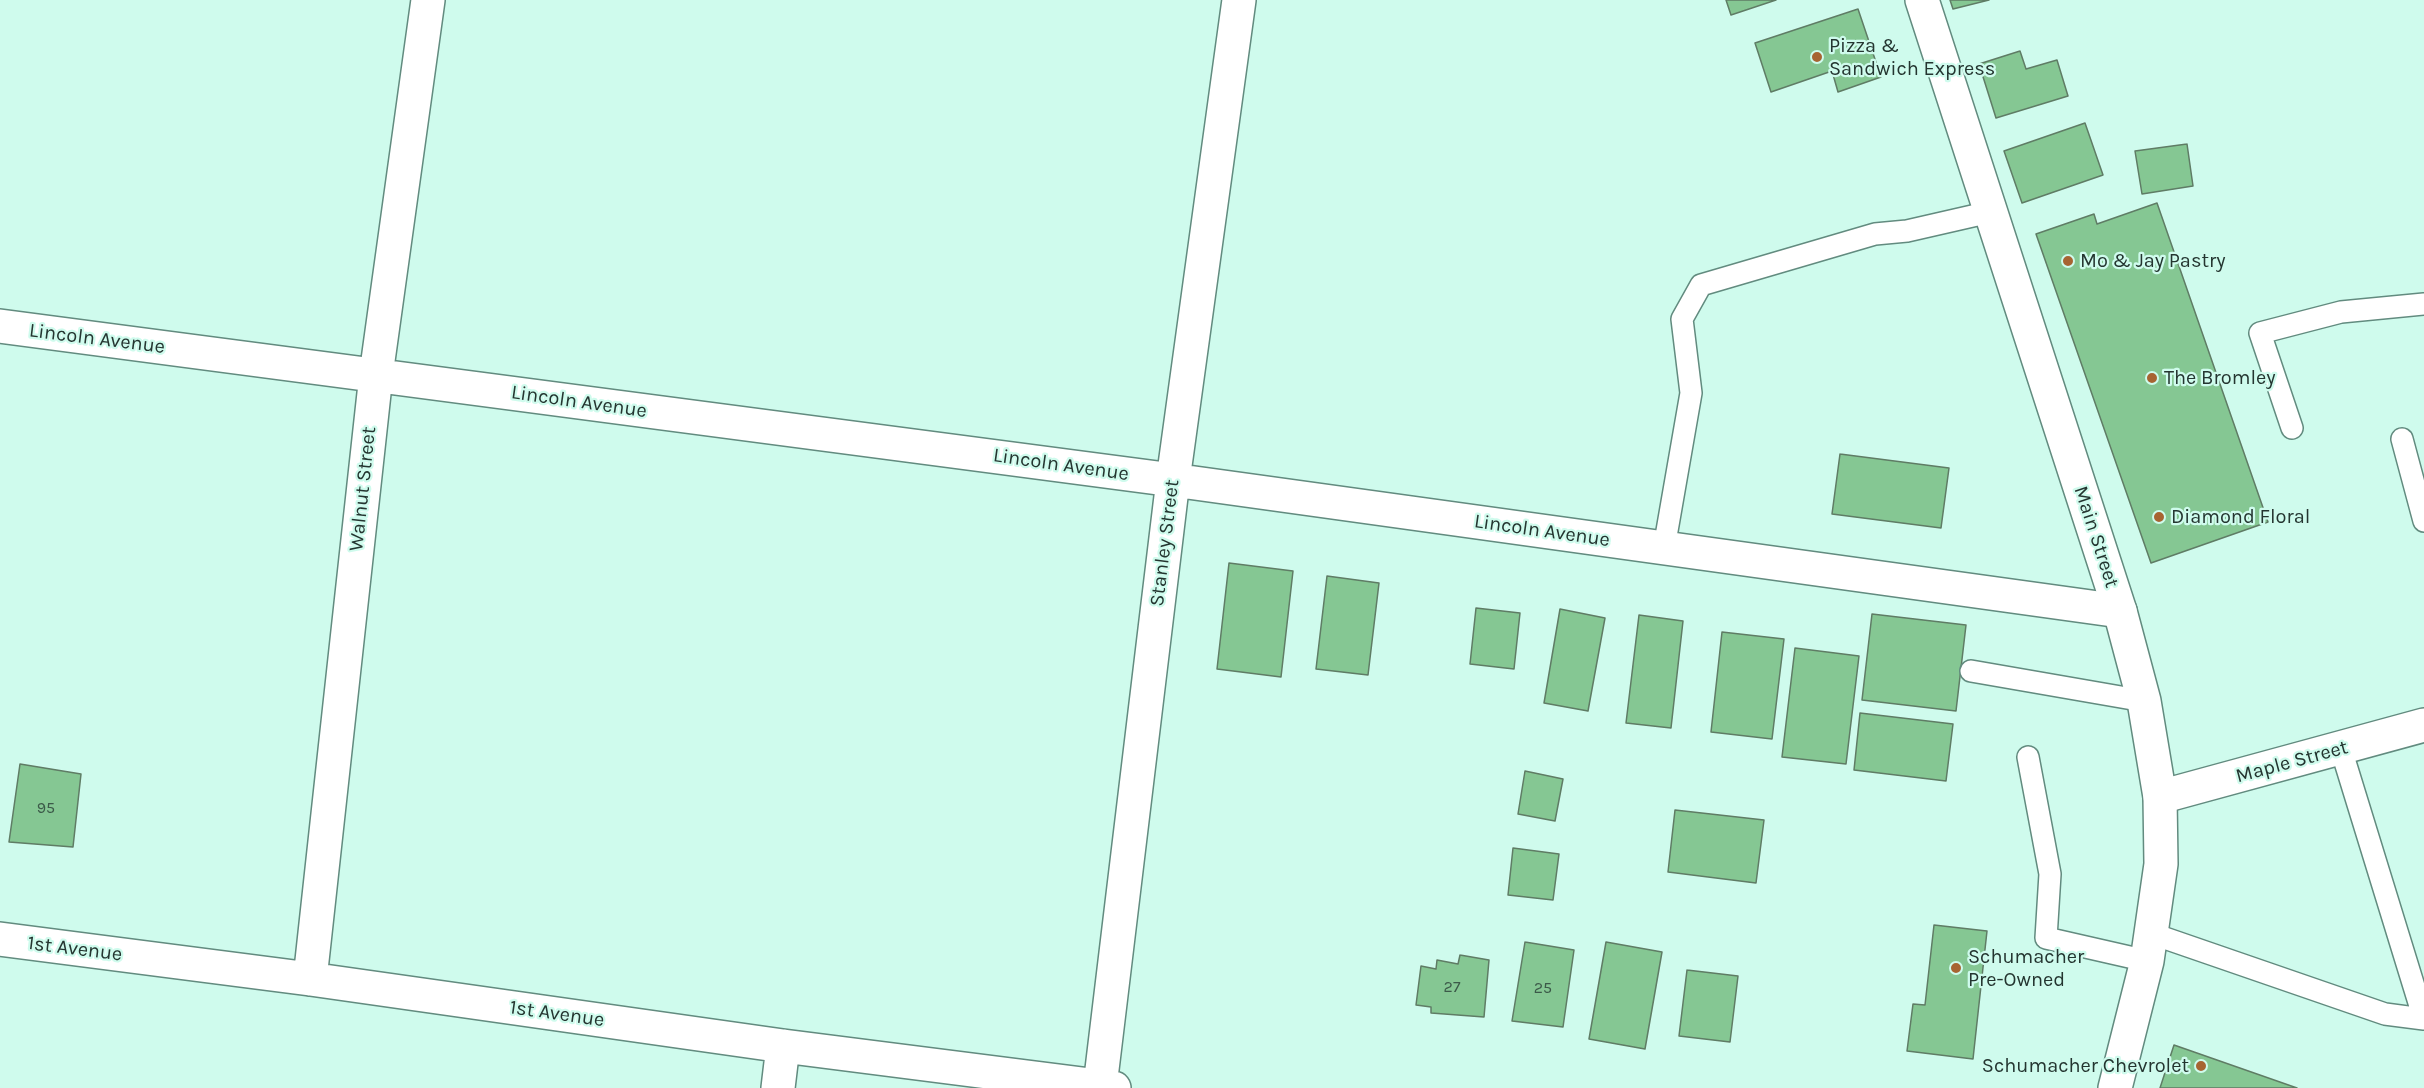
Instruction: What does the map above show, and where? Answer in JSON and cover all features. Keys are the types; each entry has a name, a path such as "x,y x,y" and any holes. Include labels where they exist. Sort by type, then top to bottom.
{"street":[{"name":"Walnut Street","path":"310,979 376,375 428,0"},
{"name":"Stanley Street","path":"1107,1087 1173,480 1239,0"},
{"name":"Main Street","path":"1922,0 2120,611 2144,701 2160,797 2161,864 2150,947 2115,1088"},
{"name":"Lincoln Avenue","path":"0,326 1173,480 2120,611"},
{"name":"Maple Street","path":"2160,797 2424,725"},
{"name":"1st Avenue","path":"0,939 310,979 783,1046 1107,1087"},
{"path":"778,1088 783,1046"}],"lane":[{"path":"1664,548 1691,393 1682,319 1701,285 1875,234 1907,231 1990,212"},
{"path":"2292,428 2260,333 2341,312 2424,304"},
{"path":"2402,439 2424,520"},
{"path":"1971,671 2144,701"},
{"path":"2028,757 2050,874 2046,938 2150,947 2385,1014 2424,1019 2341,749"}],"building":[{"path":"1726,0 1776,0 1731,15"},
{"path":"1950,0 1989,0 1953,9"},
{"name":"Pizza & Sandwich Express","path":"1858,9 1881,77 1838,92 1832,71 1771,92 1755,43"},
{"path":"2020,51 2026,69 2057,60 2068,96 1996,118 1979,64"},
{"path":"2085,123 2103,175 2022,203 2004,151"},
{"path":"2187,144 2193,186 2142,194 2135,151"},
{"name":"The Bromley","path":"2157,203 2268,522 2151,563 2036,234 2094,214 2097,224"},
{"path":"1840,454 1949,468 1941,528 1832,514"},
{"path":"1229,563 1293,571 1281,677 1217,669"},
{"path":"1327,576 1379,583 1368,675 1316,669"},
{"path":"1476,608 1520,613 1514,669 1470,664"},
{"path":"1560,609 1605,618 1588,711 1544,703"},
{"path":"1872,614 1966,625 1956,711 1862,700"},
{"path":"1639,615 1683,621 1671,728 1626,723"},
{"path":"1722,632 1784,639 1772,739 1711,732"},
{"path":"1795,648 1859,656 1846,764 1782,757"},
{"path":"1860,713 1953,724 1946,781 1854,770"},
{"path":"20,764 81,774 73,847 9,842"},
{"path":"1525,771 1563,779 1555,821 1518,814"},
{"path":"1675,810 1764,820 1756,883 1668,872"},
{"path":"1513,848 1559,854 1553,900 1508,895"},
{"name":"Schumacher Pre-Owned","path":"1934,925 1987,931 1973,1059 1907,1051 1913,1004 1925,1005"},
{"path":"1525,942 1574,950 1563,1027 1512,1021"},
{"path":"1606,942 1662,952 1645,1049 1589,1039"},
{"path":"1460,955 1489,960 1484,1017 1431,1013 1431,1007 1416,1005 1421,966 1436,969 1437,960 1458,964"},
{"path":"1687,970 1738,976 1730,1042 1679,1036"},
{"name":"Schumacher Chevrolet","path":"2174,1045 2297,1088 2160,1088"}],"place":[{"name":"Pizza & Sandwich Express","path":"1817,57"},
{"name":"Mo & Jay Pastry","path":"2068,261"},
{"name":"The Bromley","path":"2152,378"},
{"name":"Diamond Floral","path":"2159,517"},
{"name":"Schumacher Pre-Owned","path":"1956,968"},
{"name":"Schumacher Chevrolet","path":"2201,1066"}]}
